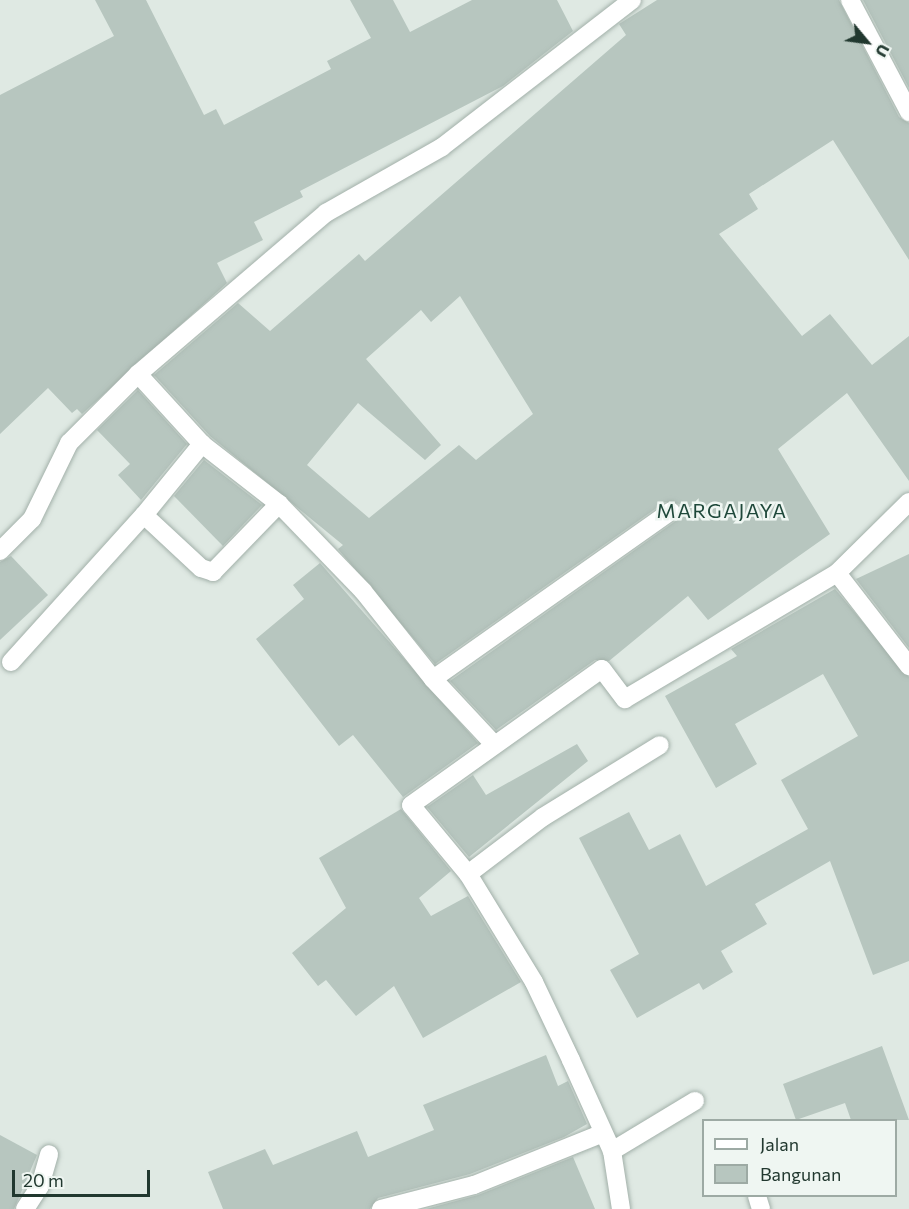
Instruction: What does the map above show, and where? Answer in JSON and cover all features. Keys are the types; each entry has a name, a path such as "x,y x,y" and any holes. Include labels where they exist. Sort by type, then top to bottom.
{"street":[{"path":"0,551 32,519 69,443 138,374 326,213 442,147 632,0"},
{"path":"850,0 909,112"},
{"path":"138,374 202,444 279,504 363,591 433,679 492,742"},
{"path":"11,662 144,515 202,444"},
{"path":"621,1209 612,1151 601,1134 534,982 468,874 411,805 492,742 602,669 626,699 837,573 909,502"},
{"path":"144,515 201,568 213,572 279,504"},
{"path":"433,679 671,512"},
{"path":"837,573 909,666"},
{"path":"468,874 543,817 660,746"},
{"path":"612,1151 695,1101"},
{"path":"381,1209 474,1185 601,1134"},
{"path":"25,1209 40,1185 49,1154"}],"building":[{"path":"95,0 146,0 204,115 216,109 224,125 331,69 327,61 371,38 350,0 393,0 410,32 472,0 557,0 573,31 503,86 300,191 303,197 254,222 263,240 217,263 227,283 82,414 77,409 72,413 48,388 0,434 0,95 114,36"},
{"path":"657,0 839,0 899,117 909,123 909,260 833,140 749,194 758,209 719,234 802,336 830,314 872,365 909,336 909,481 847,393 778,449 830,534 708,620 688,596 609,661 595,660 496,730 450,681 677,520 680,504 665,502 435,664 338,549 343,545 210,436 154,375 238,303 270,331 359,254 365,261 626,35 619,24","holes":["460,296 533,414 476,460 459,445 369,518 307,465 358,403 425,460 441,445 366,359 421,310 431,322"]},
{"path":"863,0 909,0 909,88"},
{"path":"138,390 187,444 141,500 118,475 130,464 97,430"},
{"path":"204,460 262,505 223,546 174,496"},
{"path":"909,554 909,648 856,579"},
{"path":"11,556 48,595 0,640 0,562"},
{"path":"320,563 478,743 403,797 353,735 339,746 256,639 304,599 293,585"},
{"path":"835,589 909,677 909,961 873,975 830,861 755,904 767,924 721,951 733,972 703,990 699,983 637,1018 610,970 639,954 579,838 629,812 649,850 680,834 706,886 808,829 781,780 858,736 823,674 735,724 757,764 716,788 665,696 737,656 731,649"},
{"path":"577,744 588,761 469,857 427,807 473,775 486,795"},
{"path":"401,809 451,871 419,898 431,916 468,896 521,982 423,1038 394,986 356,1016 326,980 318,986 292,953 346,908 319,858"},
{"path":"882,1046 909,1120 851,1119 845,1103 796,1119 783,1084"},
{"path":"546,1055 558,1086 568,1081 587,1124 564,1137 470,1174 378,1198 370,1209 223,1209 208,1172 265,1149 273,1165 357,1131 368,1157 434,1130 423,1105"},
{"path":"0,1135 37,1155 14,1209 0,1209"},
{"path":"573,1157 595,1209 426,1209 478,1195"}],"district":[{"name":"MARGAJAYA","path":"722,510"}]}
